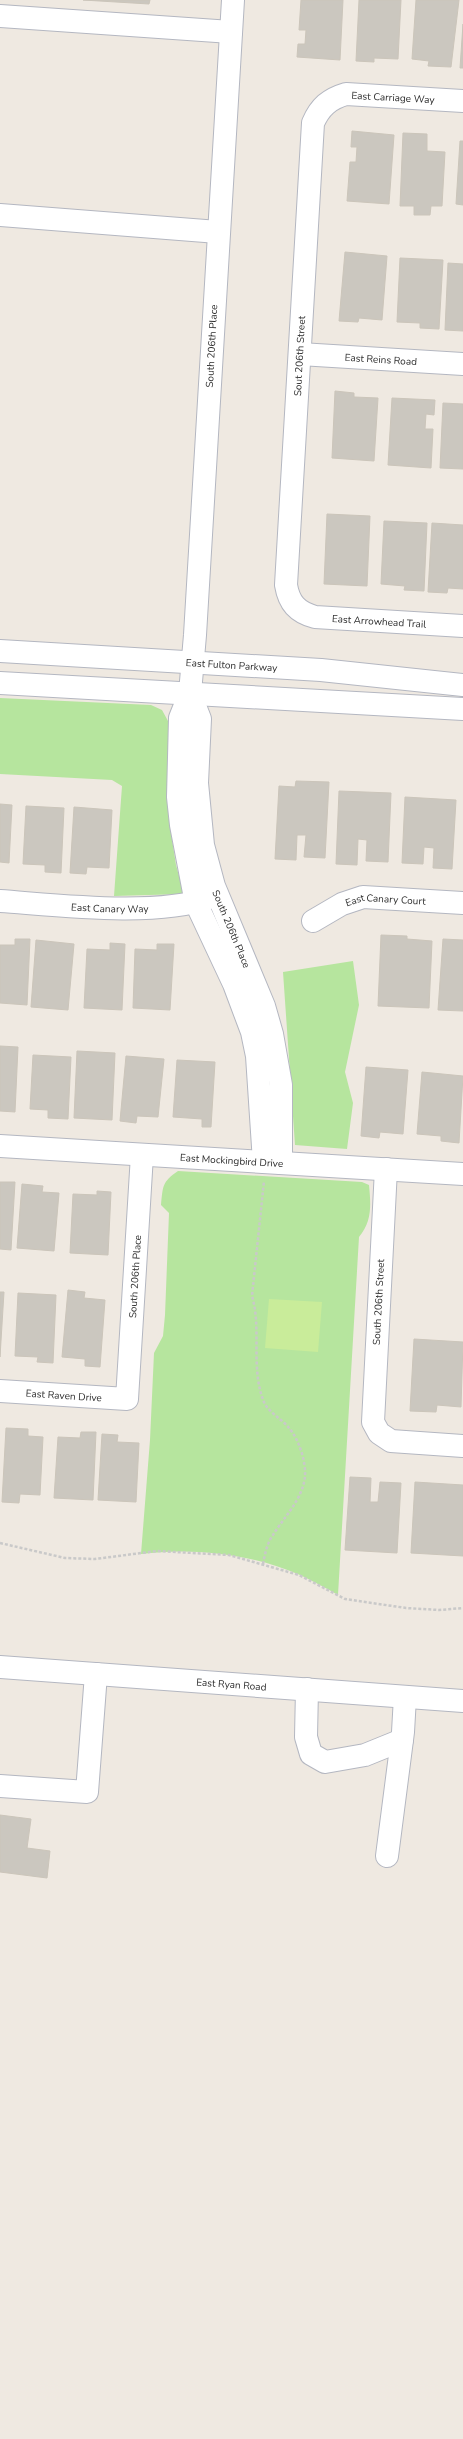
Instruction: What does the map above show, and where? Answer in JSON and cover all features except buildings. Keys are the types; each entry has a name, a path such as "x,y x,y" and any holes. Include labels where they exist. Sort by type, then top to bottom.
{"street":[{"name":"South 206th Place","path":"233,0 190,693 180,718 178,797 184,849 196,903 234,984 252,1032 273,1163"},
{"path":"0,16 231,32"},
{"name":"East Carriage Way","path":"326,103 335,97 346,94 463,101"},
{"name":"Sout 206th Street","path":"296,608 288,595 286,584 313,123 318,112 326,103"},
{"path":"0,215 218,232"},
{"name":"East Reins Road","path":"300,354 463,364"},
{"name":"East Arrowhead Trail","path":"296,608 315,618 463,626"},
{"name":"East Fulton Parkway","path":"0,651 321,670 463,685"},
{"path":"0,683 463,709"},
{"name":"South 206th Place","path":"190,693 200,719 197,783 203,845 218,895 264,1006 272,1034 281,1085 273,1163"},
{"name":"East Canary Way","path":"0,901 104,907 154,907 196,903 218,895"},
{"name":"East Canary Court","path":"313,921 342,904 363,898 463,903"},
{"name":"East Mockingbird Drive","path":"0,1146 463,1174"},
{"name":"South 206th Place","path":"127,1399 142,1155"},
{"name":"South 206th Street","path":"386,1169 372,1408 373,1422 379,1433 391,1441 401,1443 463,1446"},
{"name":"East Raven Drive","path":"0,1391 127,1399"},
{"name":"East Ryan Road","path":"0,1667 463,1702"},
{"path":"0,1786 87,1792 96,1674"},
{"path":"307,1690 306,1737 311,1754 325,1762 365,1755 402,1740"},
{"path":"387,1856 402,1740 405,1697"}],"path":[{"path":"264,1564 272,1536 291,1510 305,1477 298,1441 291,1429 266,1406 260,1391 256,1358 255,1308 252,1296 264,1187 273,1163"},
{"path":"0,1543 66,1558 95,1559 157,1552 229,1555 299,1575 345,1599 406,1608 439,1610 463,1608"}],"green space":[{"path":"0,698 151,705 162,710 168,721 168,813 176,865 184,894 114,896 122,786 112,780 0,774"},
{"path":"353,961 359,1005 345,1072 353,1103 347,1149 295,1145 283,972"},
{"path":"178,1171 362,1182 369,1185 370,1213 366,1225 359,1237 338,1595 300,1575 242,1557 181,1551 141,1554 150,1440 154,1353 163,1336 165,1315 169,1213 161,1205 162,1193 166,1182"},
{"path":"269,1299 322,1302 318,1352 265,1348"}]}
